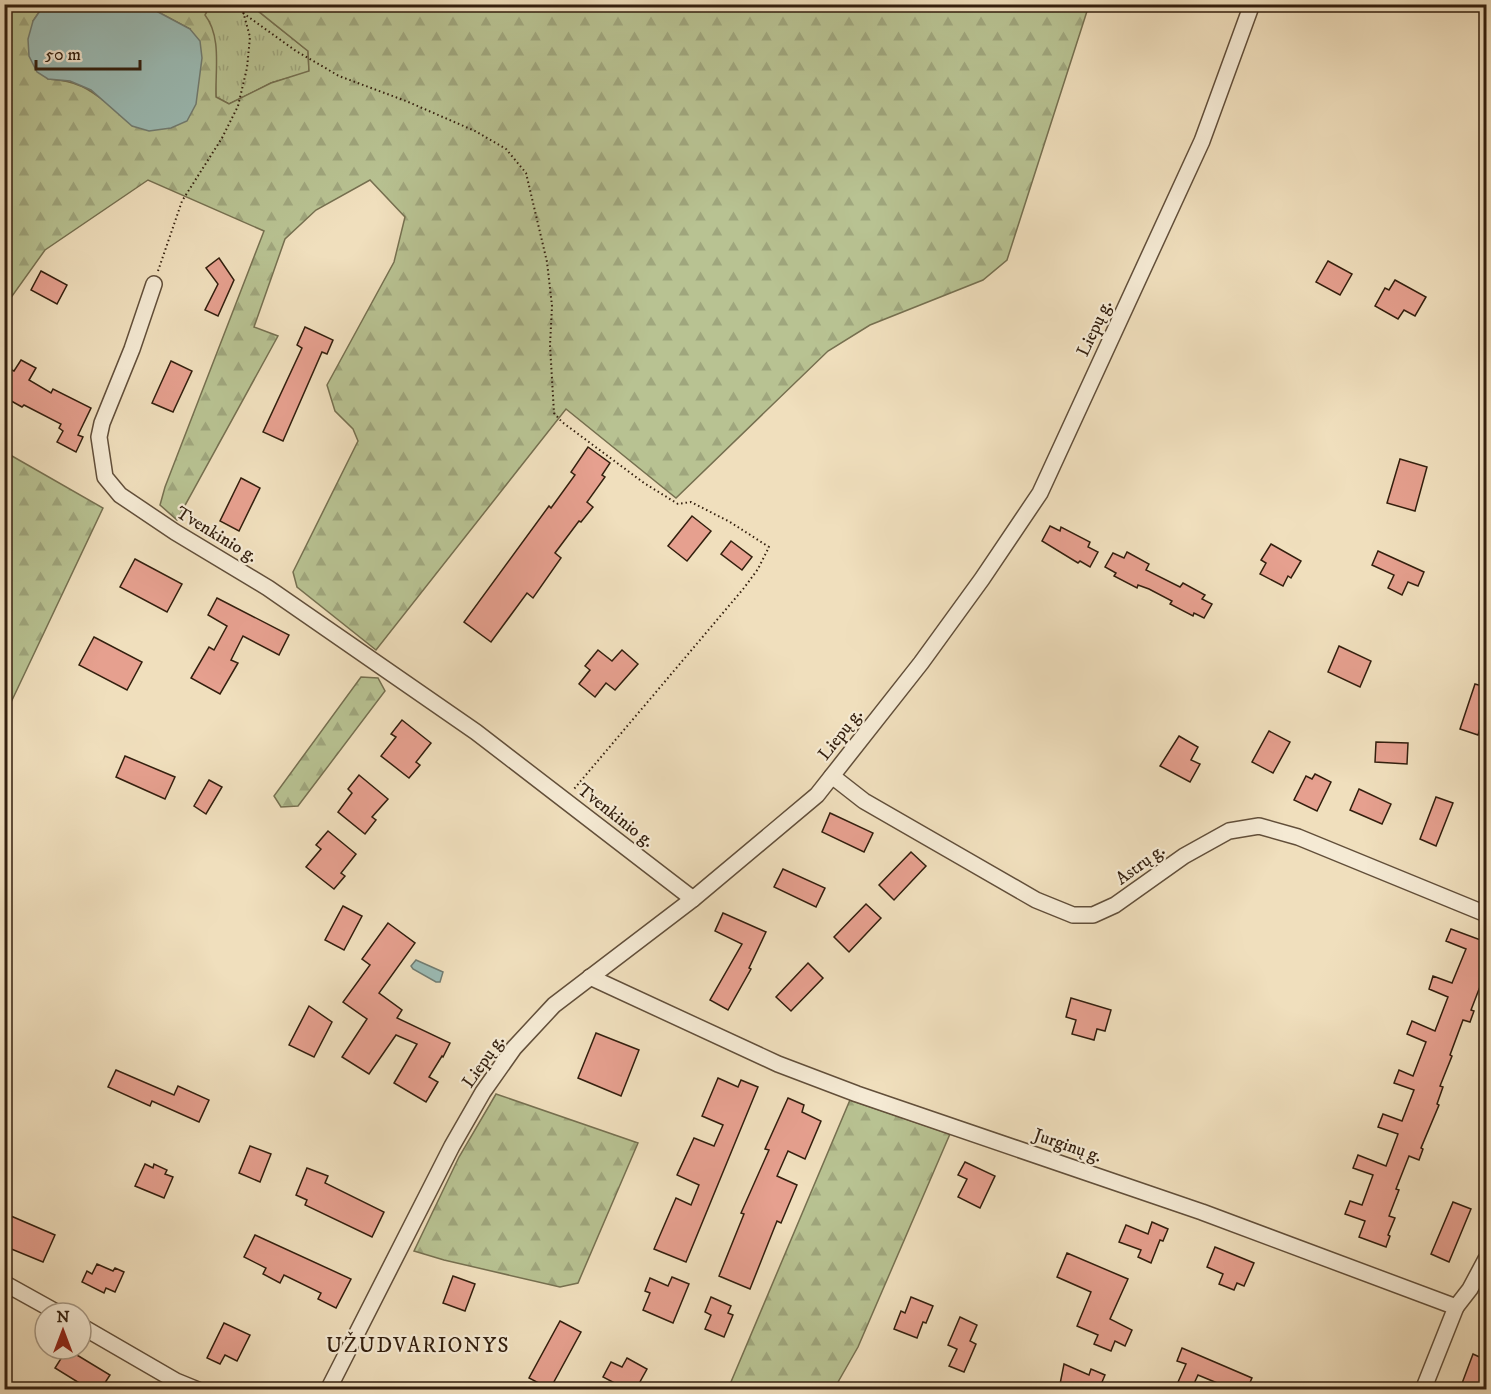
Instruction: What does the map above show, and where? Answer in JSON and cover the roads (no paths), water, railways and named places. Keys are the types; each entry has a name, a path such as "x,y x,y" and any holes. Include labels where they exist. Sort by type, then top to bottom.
{"street":[{"name":"Liepų g.","path":"328,1389 452,1146 483,1092 514,1048 554,1005 693,899 817,795 921,663 982,579 1040,493 1202,141 1252,4"},
{"name":"Tvenkinio g.","path":"154,284 132,349 102,423 99,437 105,477 120,495 175,532 268,588 476,732 693,899"},
{"name":"Astrų g.","path":"832,776 864,801 1036,900 1073,915 1093,915 1115,905 1184,856 1229,831 1259,826 1298,837 1486,914"},
{"name":"Jurginų g.","path":"590,977 778,1064 857,1094 1202,1212 1456,1307"},
{"path":"1423,1389 1456,1307 1470,1289 1486,1260"},
{"path":"4,1283 36,1301"},
{"path":"93,1333 176,1381 198,1389"}],"water":[{"path":"44,5 145,5 190,29 200,41 202,58 196,104 187,121 171,128 149,131 132,126 91,90 70,81 48,79 37,72 29,56 28,39 33,21"},
{"path":"416,960 443,972 440,982 413,969 411,966"}],"district":[{"name":"UŽUDVARIONYS","path":"418,1345"}]}
